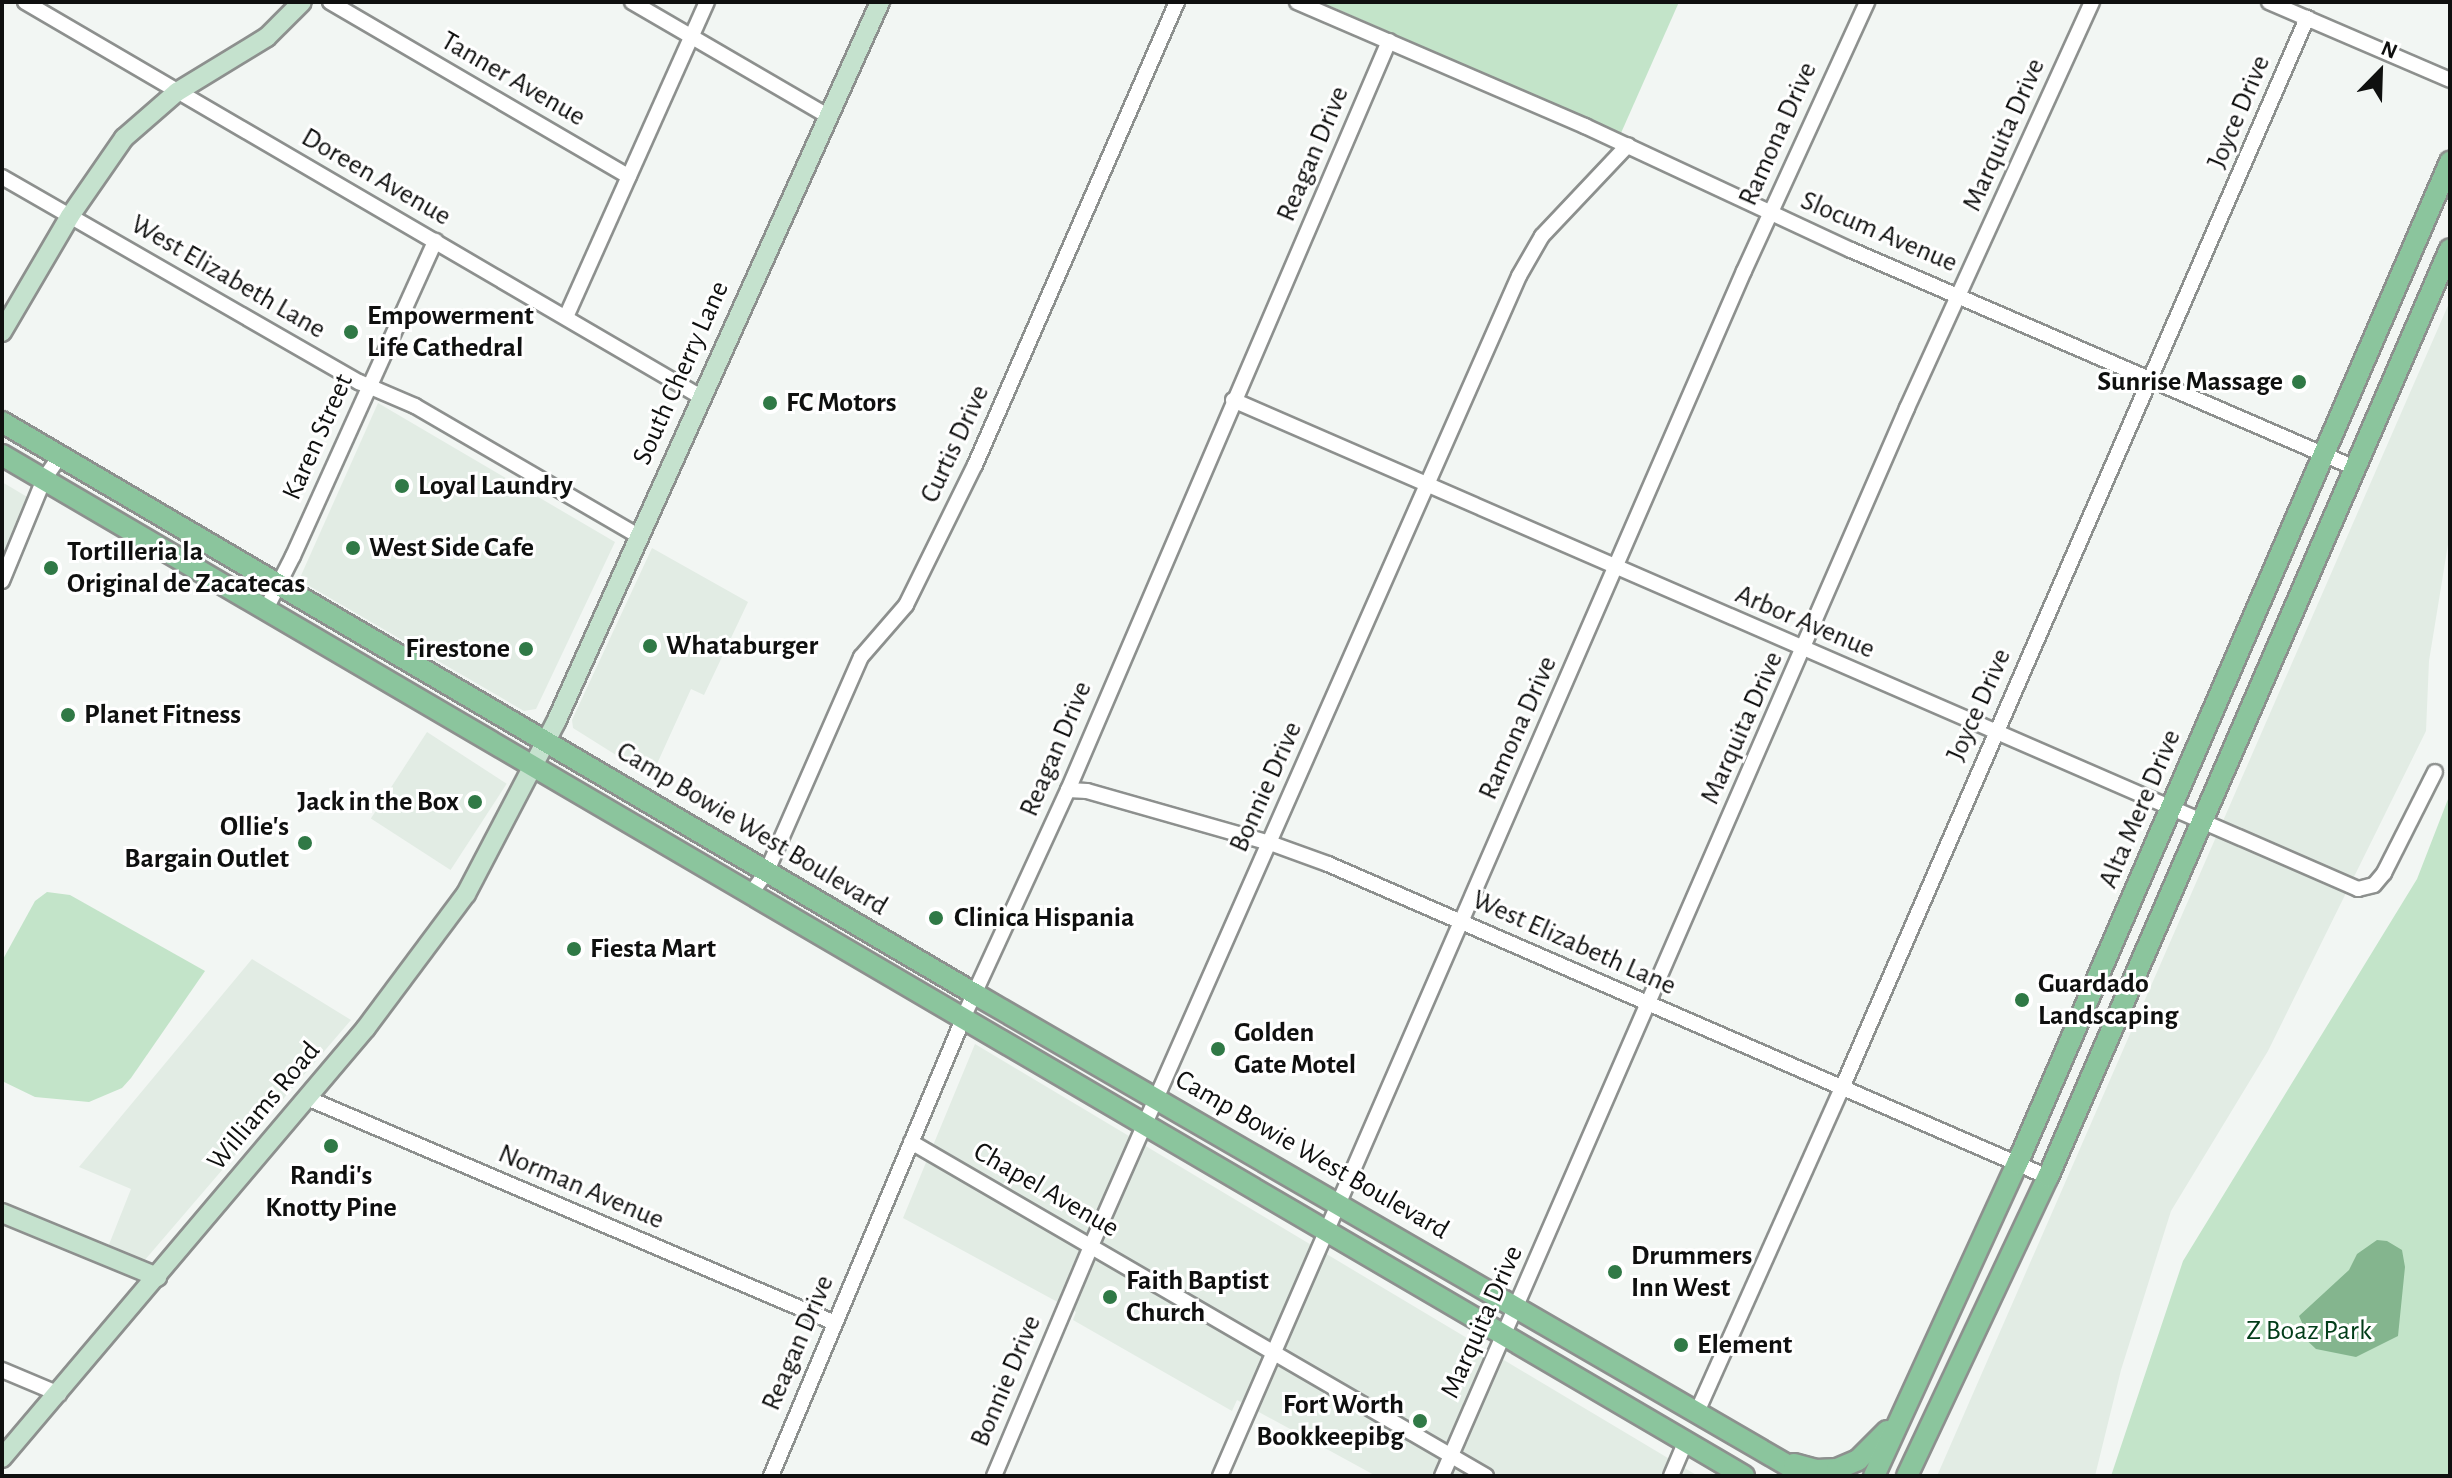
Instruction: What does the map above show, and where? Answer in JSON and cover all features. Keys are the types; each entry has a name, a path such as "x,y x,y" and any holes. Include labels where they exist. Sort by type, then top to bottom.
{"main road":[{"name":"Alta Mere Drive","path":"1874,1476 2017,1164 2450,162"},
{"path":"1907,1476 2048,1177 2450,249"},
{"name":"Camp Bowie West Boulevard","path":"2,422 975,994 1158,1097 1806,1476"},
{"name":"Camp Bowie West Boulevard","path":"2,455 1327,1229 1741,1476"},
{"path":"1753,1444 1799,1466 1837,1469 1872,1450 1909,1402"},
{"path":"1923,1476 1936,1415"}],"street":[{"name":"Doreen Avenue","path":"25,2 701,397"},
{"path":"2,332 70,216 124,138 177,92 267,37 302,2"},
{"name":"Tanner Avenue","path":"330,2 629,177"},
{"path":"632,2 828,116"},
{"path":"566,317 707,2"},
{"name":"South Cherry Lane","path":"532,766 547,741 880,2"},
{"name":"Curtis Drive","path":"752,892 767,871 861,657 906,605 975,465 1177,2"},
{"name":"Slocum Avenue","path":"1297,2 1628,145 1771,213 2355,468"},
{"name":"Ramona Drive","path":"1220,1476 1771,213 1867,2"},
{"name":"Marquita Drive","path":"1442,1476 1907,408 1961,296 2092,2"},
{"path":"2269,2 2450,80"},
{"name":"Joyce Drive","path":"1697,1412 1842,1088 2307,18"},
{"name":"Reagan Drive","path":"771,1476 964,1016 1068,790 1389,41"},
{"name":"Bonnie Drive","path":"994,1476 1091,1246 1519,276 1542,236 1628,145"},
{"name":"West Elizabeth Lane","path":"2,177 370,386 415,406 638,536"},
{"name":"Karen Street","path":"266,609 435,241"},
{"name":"Arbor Avenue","path":"1233,400 1617,570 2358,889 2374,885 2384,873 2435,772"},
{"path":"2,581 44,479 60,456"},
{"name":"Williams Road","path":"2,1458 307,1098 449,920 532,766"},
{"name":"West Elizabeth Lane","path":"1068,790 1087,791 1270,843 1461,921 2048,1177"},
{"name":"Norman Avenue","path":"307,1098 835,1323"},
{"name":"Chapel Avenue","path":"911,1142 1486,1476"},
{"path":"2,1213 157,1277"},
{"path":"2,1370 59,1394"},
{"path":"1671,1476 1695,1446"}],"shaded area":[{"path":"2450,301 2450,532 2429,661 2426,731 2268,1051 2171,1211 2121,1370 2095,1476 1937,1476"},
{"path":"378,403 615,542 536,709 524,711 299,580"},
{"path":"2,482 29,498 2,561"},
{"path":"652,548 748,602 704,695 691,689 651,777 573,728 572,720"},
{"path":"427,732 507,784 451,870 371,818"},
{"path":"252,959 351,1020 144,1261 108,1247 131,1189 79,1167"},
{"path":"975,1044 1698,1476 1376,1476 1237,1400 1232,1411 1073,1320 1076,1312 903,1218"},
{"path":"2377,1240 2387,1241 2402,1250 2405,1267 2398,1336 2356,1357 2316,1349 2300,1334 2304,1327 2299,1316 2349,1270 2357,1254"}],"green space":[{"path":"1321,2 1679,2 1621,133"},
{"name":"Z Boaz Park","path":"2450,794 2450,1476 2111,1476 2183,1261 2417,879"},
{"path":"47,892 70,895 205,971 131,1078 122,1088 89,1102 35,1097 2,1081 2,961 35,901"}],"place":[{"name":"Empowerment Life Cathedral","path":"351,332"},
{"name":"Sunrise Massage","path":"2299,382"},
{"name":"FC Motors","path":"770,403"},
{"name":"Loyal Laundry","path":"402,486"},
{"name":"West Side Cafe","path":"353,548"},
{"name":"Tortilleria la Original de Zacatecas","path":"51,568"},
{"name":"Whataburger","path":"650,646"},
{"name":"Firestone","path":"526,649"},
{"name":"Planet Fitness","path":"68,715"},
{"name":"Jack in the Box","path":"475,802"},
{"name":"Ollie's Bargain Outlet","path":"305,843"},
{"name":"Clinica Hispania","path":"936,918"},
{"name":"Fiesta Mart","path":"574,949"},
{"name":"Guardado Landscaping","path":"2022,1000"},
{"name":"Golden Gate Motel","path":"1218,1049"},
{"name":"Randi's Knotty Pine","path":"331,1146"},
{"name":"Drummers Inn West","path":"1615,1272"},
{"name":"Faith Baptist Church","path":"1110,1297"},
{"name":"Element","path":"1681,1345"},
{"name":"Fort Worth Bookkeepibg","path":"1420,1421"}]}
